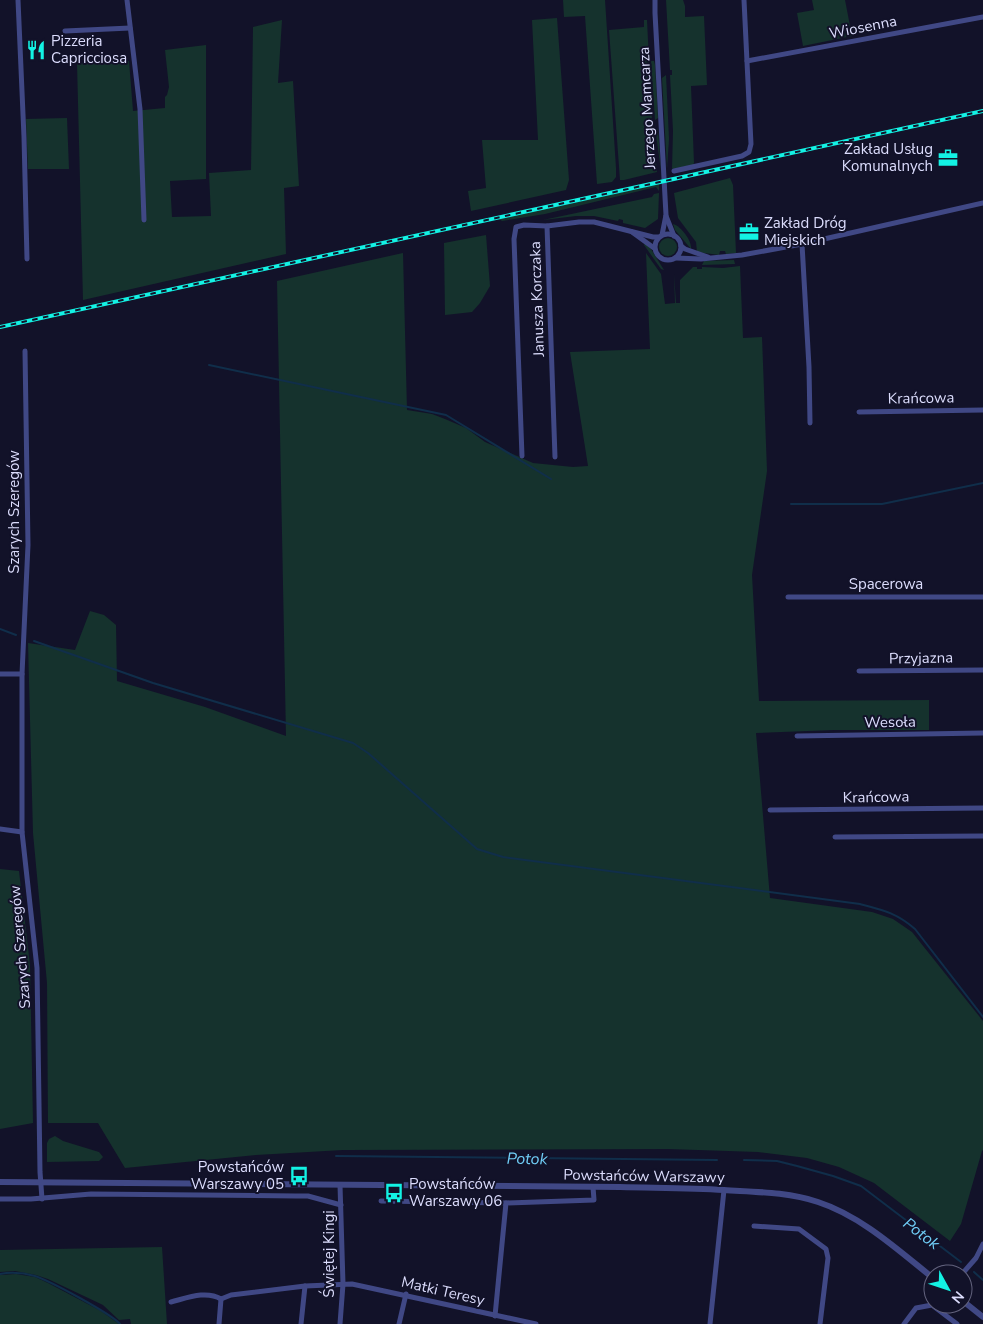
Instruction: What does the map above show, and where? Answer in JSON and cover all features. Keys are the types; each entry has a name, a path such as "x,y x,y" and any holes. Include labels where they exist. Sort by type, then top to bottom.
{"street":[{"path":"18,0 24,128 27,259"},
{"path":"127,0 140,109 144,220"},
{"name":"Jerzego Mamcarza","path":"655,0 666,215 661,236"},
{"path":"674,171 742,156 749,152 752,144 744,0"},
{"name":"Wiosenna","path":"747,61 983,17"},
{"path":"66,31 130,28"},
{"path":"676,258 681,246 679,240 668,234 661,236 655,242 654,248 656,254 667,260 742,255 802,244 983,203"},
{"name":"Jerzego Mamcarza","path":"666,215 674,236"},
{"name":"Janusza Korczaka","path":"555,457 547,226 594,222 631,232 661,236"},
{"path":"522,456 514,239 516,227 524,225 547,226"},
{"name":"Janusza Korczaka","path":"631,232 654,248"},
{"path":"802,244 809,367 810,424"},
{"path":"681,246 711,258"},
{"name":"Szarych Szeregów","path":"25,351 28,545 22,674 22,832 37,968 42,1199"},
{"name":"Krańcowa","path":"859,412 983,410"},
{"name":"Spacerowa","path":"788,597 983,597"},
{"name":"Przyjazna","path":"859,671 983,670"},
{"path":"0,674 22,674"},
{"name":"Wesoła","path":"797,736 983,733"},
{"name":"Krańcowa","path":"770,810 983,808"},
{"path":"0,829 22,832"},
{"path":"835,837 983,836"},
{"name":"Powstańców Warszawy","path":"0,1182 698,1188 774,1193 819,1202 850,1217 923,1270"},
{"name":"Świętej Kingi","path":"340,1185 343,1284 340,1324"},
{"path":"381,1200 506,1203 594,1200 593,1187"},
{"path":"710,1324 724,1190"},
{"path":"0,1199 42,1199 91,1194 308,1196 341,1205"},
{"path":"495,1316 506,1203"},
{"path":"754,1226 799,1229 826,1249 828,1258 820,1324"},
{"path":"971,1264 983,1244"},
{"name":"Matki Teresy","path":"221,1299 231,1295 305,1286 352,1284 406,1294 536,1324"},
{"path":"300,1324 305,1286"},
{"path":"171,1302 207,1294 221,1299 219,1324"},
{"path":"399,1324 406,1294"},
{"path":"904,1324 916,1308 932,1305 957,1324"}],"green space":[{"path":"563,0 605,0 616,168 616,177 612,182 597,184 585,16 564,17"},
{"path":"666,0 683,0 685,17 704,16 707,85 691,86 694,163 693,165 672,169 673,131 670,75 672,75 672,70 670,70"},
{"path":"812,0 845,0 852,36 803,46 797,13 814,10"},
{"path":"557,18 569,180 566,190 471,211 468,191 486,188 482,140 538,140 532,20"},
{"path":"282,20 278,83 293,81 299,186 284,188 286,254 83,300 77,63 129,61 133,111 165,108 165,97 169,87 165,50 206,45 206,179 170,181 172,217 211,216 209,173 251,170 253,27"},
{"path":"644,20 647,20 652,122 657,172 620,180 609,30 644,27"},
{"path":"651,61 654,61 655,65 658,118 655,120"},
{"path":"666,75 669,139 667,169 662,78"},
{"path":"67,118 69,169 28,169 26,119"},
{"path":"655,127 658,129 661,171"},
{"path":"730,178 733,185 736,253 726,254 725,251 720,251 719,255 697,252 696,242 678,218 674,193"},
{"path":"659,184 659,191 656,187 545,214 502,221 499,219"},
{"path":"659,193 658,219 645,228 623,223 623,220 619,219 618,221 594,216 543,220 652,197 654,194"},
{"path":"673,224 685,234 690,242 691,249 675,230"},
{"path":"486,235 490,286 472,312 445,315 444,243"},
{"path":"668,238 674,241 677,247 674,253 668,256 662,253 659,247 662,241"},
{"path":"645,243 664,270 661,269 644,245"},
{"path":"403,253 407,410 432,414 445,419 466,428 485,442 533,463 573,467 588,466 570,352 650,349 646,253 661,274 665,304 675,303 674,274 676,303 680,303 680,280 693,267 702,269 702,267 723,268 740,266 743,338 762,337 767,471 752,575 759,701 929,700 929,730 834,730 756,733 770,898 872,912 893,919 912,932 983,1021 983,1150 961,1224 950,1241 874,1183 839,1167 807,1158 758,1152 668,1149 343,1150 256,1155 125,1168 98,1123 48,1123 47,983 33,833 28,643 75,650 90,611 104,615 116,625 117,681 205,707 286,736 277,281"},
{"path":"734,260 735,264 702,265 704,261"},
{"path":"0,869 19,871 30,965 33,1123 0,1129"},
{"path":"55,1136 63,1141 99,1152 103,1157 99,1161 47,1162 47,1143 49,1139"},
{"path":"162,1247 167,1324 131,1324 130,1319 119,1320 103,1305 48,1279 15,1271 0,1272 0,1250"},
{"path":"16,1274 35,1277 48,1283 101,1311 119,1324 0,1324 0,1275"}],"waterway":[{"path":"209,365 446,415 551,479"},
{"path":"791,504 882,504 983,483"},
{"path":"0,629 16,635"},
{"path":"34,641 153,683 353,743 368,753 477,849 503,857 860,904 889,913 902,919 915,929 983,1017"},
{"name":"Potok","path":"336,1156 717,1160"},
{"name":"Potok","path":"744,1160 777,1161 833,1176 861,1186 961,1262"},
{"name":"Potok","path":"974,1272 983,1280"},
{"path":"0,1274 22,1274 43,1279 93,1305 120,1324"}],"railway":[{"path":"0,327 983,111"}],"place":[{"name":"Pizzeria Capricciosa","path":"36,50"},
{"name":"Zakład Usług Komunalnych","path":"948,158"},
{"name":"Zakład Dróg Miejskich","path":"749,232"},
{"name":"Powstańców Warszawy 05","path":"299,1176"},
{"name":"Powstańców Warszawy 06","path":"394,1193"}]}
